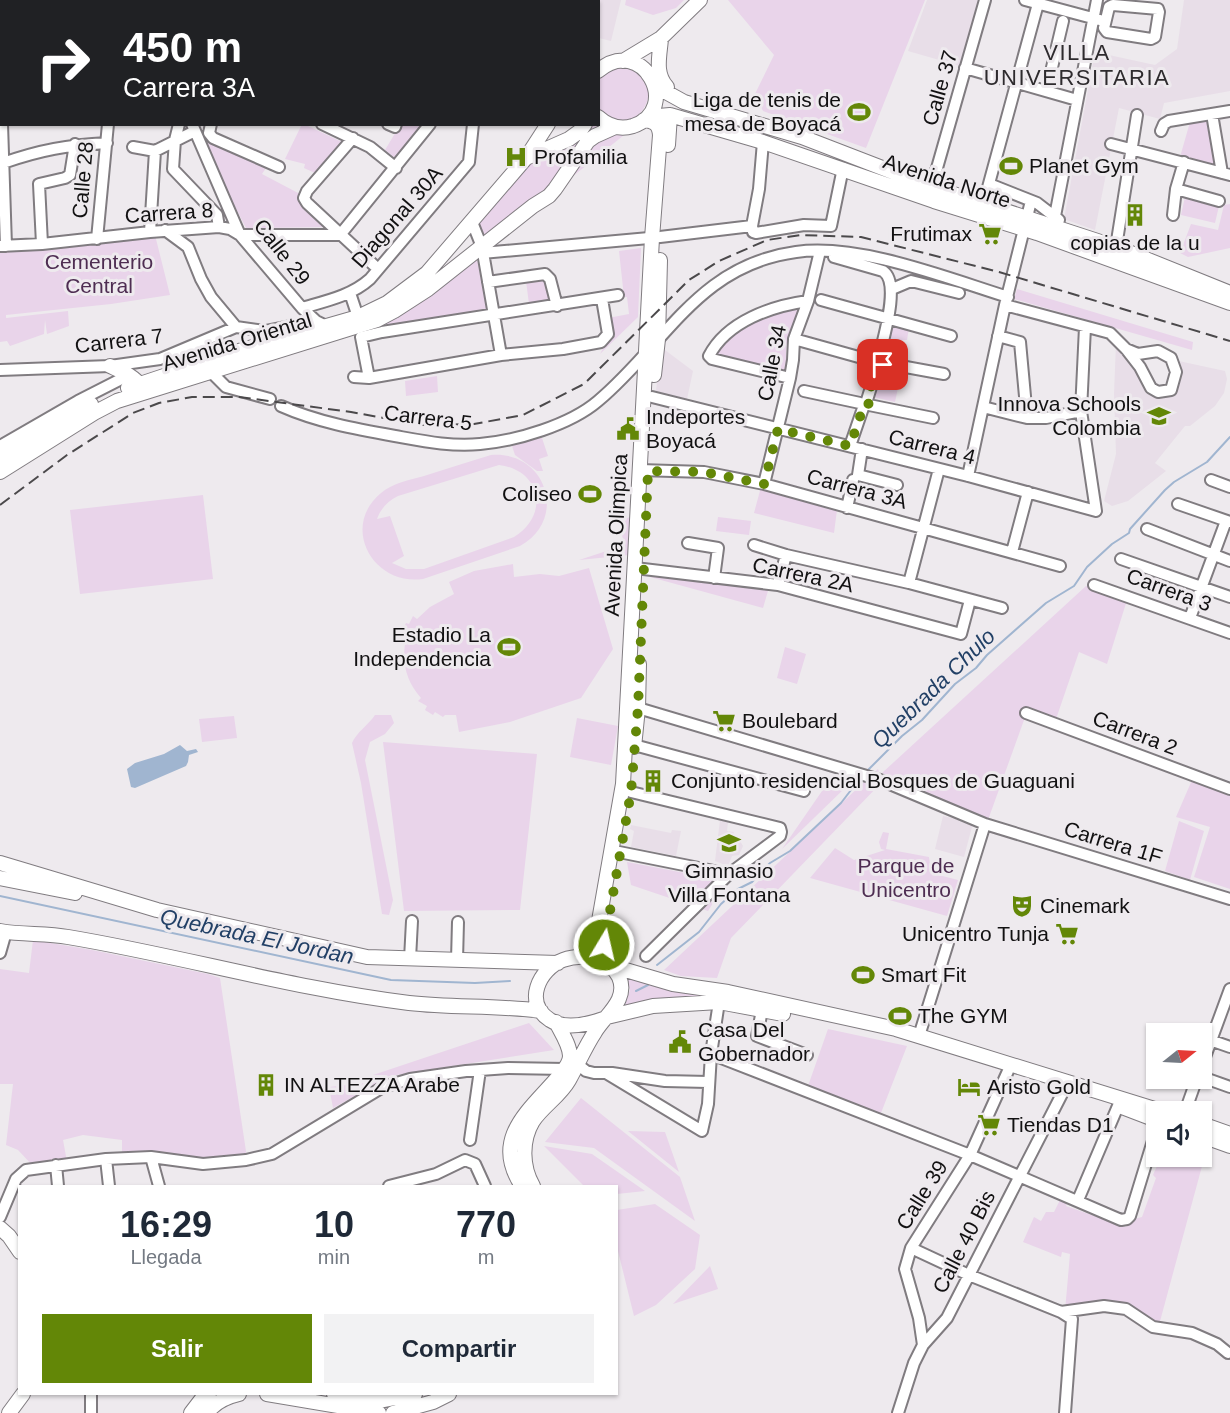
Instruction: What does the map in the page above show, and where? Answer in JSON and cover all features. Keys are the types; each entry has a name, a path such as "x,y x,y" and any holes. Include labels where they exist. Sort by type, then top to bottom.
{"main road":[{"path":"601,66 623,61 662,38 700,0"},
{"path":"646,118 655,102 651,63 662,38"},
{"path":"662,38 658,68 662,82 684,102"},
{"name":"Avenida Norte","path":"623,61 637,64 653,81 684,102 802,137 929,186 984,202 1028,230 1070,231 1230,292"},
{"name":"Avenida Norte","path":"615,127 628,127 646,118 670,115 764,142 934,201 1028,230 1230,303"},
{"name":"Avenida Olimpica","path":"586,957 596,938 623,784 639,569 647,351 656,238 670,115"},
{"path":"600,118 615,127"},
{"name":"Avenida Olimpica","path":"644,470 658,339 656,238 660,135 657,125 646,118"},
{"path":"526,158 547,126"},
{"name":"Avenida Oriental","path":"0,457 94,402 130,384 321,323 358,317 387,303 414,285 434,266 526,158 569,138 584,126"},
{"name":"Avenida Oriental","path":"0,472 117,401 130,384 212,373 377,320 411,301 482,250 533,206 549,196 564,178 588,141 615,127"},
{"path":"103,365 130,384"},
{"name":"Avenida Olimpica","path":"609,964 604,939 631,792 638,708 639,569"},
{"path":"0,863 157,910"},
{"path":"0,878 367,957 558,963"},
{"path":"2,929 66,937 302,984 408,1002 459,1007 512,1007 541,1011"},
{"path":"1146,1106 864,1021 728,992 672,984 586,957 569,958 558,963 546,971 535,990 536,1001 541,1011 550,1020 575,1026 653,1006 719,1002 894,1038 1065,1088 1146,1116"},
{"path":"521,1185 512,1167 509,1149 513,1134 526,1112 571,1066 618,1003 621,991 620,979 609,964"},
{"path":"533,1185 525,1166 525,1148 533,1122 569,1080 571,1066 569,1052 556,1022"},
{"path":"1212,1128 1230,1134"},
{"path":"1212,1140 1230,1146"},
{"path":"9,1234 18,1249"},
{"path":"9,1413 22,1395"},
{"path":"191,1413 207,1395"},
{"path":"207,1413 212,1406 227,1396 233,1395"},
{"path":"273,1395 379,1413"},
{"path":"345,1395 378,1401 410,1395"},
{"path":"393,1413 433,1402 447,1395"}],"street":[{"name":"Calle 37","path":"929,186 937,168 985,0"},
{"path":"1025,0 1039,2 1106,23"},
{"path":"1055,216 1097,0"},
{"path":"984,202 1039,2"},
{"path":"1113,5 1155,7 1159,12 1155,37 1151,39 1107,32 1104,28 1106,23 1109,7 1113,5"},
{"path":"1047,86 1063,21"},
{"path":"965,68 1015,83 1047,86 1077,100"},
{"path":"1161,131 1164,124 1169,121 1230,111"},
{"path":"1111,144 1226,174 1212,114"},
{"path":"1116,247 1137,115"},
{"path":"2,126 3,246"},
{"name":"Calle 28","path":"97,239 108,126"},
{"path":"178,126 175,140 174,169 217,215 219,227"},
{"path":"211,126 209,133 213,138 279,166"},
{"path":"326,126 370,147 396,168"},
{"path":"340,235 428,126"},
{"name":"Diagonal 30A","path":"350,293 360,289 469,162 472,126"},
{"path":"133,147 155,151 194,128"},
{"name":"Calle 29","path":"194,128 240,235 302,308 321,323"},
{"path":"353,138 307,191 304,198 378,269"},
{"path":"3,163 39,151 75,144 107,142"},
{"path":"764,142 752,226 753,232 756,233 804,225 831,226 843,168"},
{"path":"42,244 39,184 70,175 75,144"},
{"path":"150,232 155,151"},
{"path":"1173,215 1176,189 1184,162"},
{"path":"989,184 1046,208 1070,231"},
{"path":"1176,189 1219,201"},
{"path":"968,476 1006,301 1028,230 1031,201"},
{"path":"472,222 482,250 501,355"},
{"path":"482,250 656,238 752,226"},
{"name":"Carrera 8","path":"3,246 219,227 230,229 240,235 340,235"},
{"path":"165,230 188,247 210,297 236,327 265,331 321,323"},
{"name":"Calle 34","path":"764,484 790,378 794,339 808,301 820,251"},
{"name":"Carrera 5","path":"281,406 339,425 427,441 480,444 509,440 569,419 598,401 679,314 721,279 767,258 796,252 857,253 1085,327 1110,333 1126,348"},
{"path":"834,257 887,273 892,289 878,362 850,446"},
{"path":"488,282 545,274 550,279 557,306"},
{"path":"892,289 911,280 959,293"},
{"path":"302,308 350,293 358,317"},
{"path":"369,378 361,338 381,332 618,295"},
{"path":"354,378 369,378 501,355 563,349 601,342 608,334 602,299"},
{"path":"821,300 951,336"},
{"path":"790,378 711,359 709,356 737,327 754,316 786,304 808,301"},
{"name":"Carrera 7","path":"0,370 103,365 160,359 236,327"},
{"path":"983,407 1027,418 1046,418 1081,411 1085,327"},
{"path":"998,336 1020,342 1027,418"},
{"path":"794,339 878,362 944,374"},
{"path":"1126,348 1138,354 1158,351 1171,358 1176,372 1171,390 1158,392 1152,388 1126,348"},
{"path":"212,373 226,387 270,399"},
{"path":"0,446 78,401 130,384"},
{"path":"804,391 933,418"},
{"name":"Carrera 4","path":"652,397 968,476 1096,512 1081,411"},
{"path":"862,449 858,474 897,485"},
{"path":"909,583 939,469"},
{"name":"Carrera 3A","path":"644,470 704,472 764,484 1060,566"},
{"path":"847,508 853,480"},
{"path":"1211,480 1230,487"},
{"path":"1012,552 1028,492"},
{"path":"1178,504 1228,522 1213,555 1190,618"},
{"path":"1147,529 1230,561"},
{"path":"688,543 718,548 714,578"},
{"path":"754,544 786,555 909,583 1002,608"},
{"path":"778,585 786,555"},
{"path":"1121,559 1202,585 1230,597"},
{"name":"Carrera 2A","path":"639,569 778,585 961,634 970,600"},
{"name":"Carrera 3","path":"1094,585 1230,633"},
{"name":"Carrera 1F","path":"638,708 880,780 985,824 1230,899"},
{"name":"Carrera 2","path":"1026,713 1230,789"},
{"path":"634,746 804,791"},
{"path":"631,792 780,828 782,832 780,836 729,874 646,956"},
{"path":"919,1036 985,824"},
{"path":"619,852 729,874"},
{"path":"410,959 412,921"},
{"path":"457,960 458,922"},
{"path":"0,953 2,929"},
{"path":"1212,1036 1226,1010 1230,989"},
{"path":"606,1073 702,1131 708,1104 711,1054 719,1002"},
{"path":"762,1010 757,1036 807,1054"},
{"path":"1212,1041 1230,1047"},
{"path":"711,1054 970,1155 1121,1220 1130,1216 1146,1164"},
{"path":"0,1217 16,1179 26,1170 105,1159 151,1156 202,1164 246,1160 272,1154 383,1087 410,1079 480,1070 571,1066 586,1071 665,1081 708,1082"},
{"path":"534,1069 543,1078 547,1090"},
{"path":"470,1140 480,1070"},
{"name":"Calle 39","path":"923,1346 919,1318 905,1269 911,1248 970,1155 1008,1071"},
{"path":"1212,1081 1230,1087"},
{"name":"Calle 40 Bis","path":"898,1413 914,1363 923,1346 947,1318 1065,1088"},
{"path":"1078,1200 1118,1106"},
{"path":"151,1156 159,1185"},
{"path":"105,1159 109,1185"},
{"path":"393,1185 436,1174 465,1160 475,1164 485,1185"},
{"path":"56,1165 58,1185"},
{"path":"911,1248 1069,1317 1072,1323 1065,1413"},
{"path":"1061,1312 1104,1306 1126,1310 1153,1327 1192,1333 1217,1344 1228,1353"},
{"path":"91,1395 92,1413"}],"shaded area":[{"path":"600,0 621,0 611,41 600,38"},
{"path":"927,0 980,0 960,66 908,51"},
{"path":"1184,0 1230,0 1230,91 1164,103 1160,119 1119,108 1095,230 1064,219 1095,52 1155,65 1177,49"},
{"name":"Innova Schools Colombia","path":"1116,343 1148,386 1173,391 1174,360 1225,371 1227,379 1224,393 1215,406 1190,426 1185,426 1155,463 1166,471 1128,501 1112,506 1104,501 1116,454 1114,394"},
{"path":"661,347 693,371 687,399 656,391"},
{"path":"943,816 973,823 964,857 935,849"},
{"name":"Gimnasio Villa Fontana","path":"720,820 728,822 727,831 734,832 732,839 739,839 743,846 739,855 732,856 728,866 715,861"},
{"path":"631,825 671,833 672,830 681,831 676,856 631,847 634,831 630,829"}],"green space":[{"path":"626,0 684,0 676,8 653,15 625,5"},
{"path":"728,0 925,0 866,148 763,111 755,94 774,55"},
{"path":"623,64 642,75 647,84 648,99 641,113 628,121 620,122 600,113 600,73"},
{"path":"1210,118 1218,168 1180,157 1190,122"},
{"path":"301,126 308,126 342,142 315,173 304,168 305,164 285,159"},
{"path":"399,126 423,126 395,158 385,150"},
{"path":"586,126 603,127 546,194 484,242 476,225 530,160"},
{"path":"629,131 572,177 570,176 598,136"},
{"path":"199,137 266,168 262,174 300,194 329,227 246,228"},
{"path":"1185,197 1219,206 1215,223 1181,215"},
{"path":"1230,204 1230,248 1188,257 1180,253 1191,224 1218,230 1224,205"},
{"name":"Cementerio Central","path":"155,235 170,295 6,315 6,318 68,311 69,326 47,334 45,320 44,334 10,346 7,341 0,342 0,252 76,246"},
{"path":"641,248 638,317 600,354 606,343 608,318 629,314 627,297 624,297 619,251"},
{"path":"477,259 487,310 376,327 426,299"},
{"path":"546,279 550,299 529,304 526,281"},
{"path":"1017,289 1193,342 1192,350 1014,299"},
{"path":"801,307 786,345 786,371 715,355 731,335 742,328 765,317"},
{"path":"896,323 909,328 907,340 901,340 900,346 907,347 903,361 888,358 884,352 891,326"},
{"path":"887,366 902,370 899,382 897,382 895,402 873,397 879,370"},
{"path":"437,376 438,392 406,396 405,381"},
{"path":"541,435 548,456 539,459 543,471 537,471 515,455 512,446"},
{"path":"491,455 510,456 526,463 537,474 544,488 547,504 544,520 535,534 520,546 423,579 405,579 377,564 368,551 363,537 363,522 369,507 381,493 401,482","holes":["499,465 524,475 532,484 536,495 533,517 514,537 424,569 406,569 392,563 404,556 390,516 377,519 391,500"]},
{"path":"761,487 837,510 834,533 754,513"},
{"path":"203,495 213,579 80,594 70,510"},
{"path":"624,514 625,519 630,517 629,555 579,560 625,545 616,517"},
{"path":"718,517 751,521 749,535 716,531"},
{"name":"Estadio La Independencia","path":"513,564 514,577 540,574 559,576 589,568 613,649 581,698 510,722 459,732 456,715 443,717 435,712 433,715 425,710 427,706 418,701 421,698 412,686 407,673 404,659 405,644 401,642 404,634 401,633 413,616 417,619 430,607 454,594 449,582 474,571"},
{"path":"652,573 770,584 763,608 650,577"},
{"path":"1086,586 1127,600 1107,664 1079,652 1056,719 1028,709 988,820 882,773"},
{"path":"785,647 806,654 797,684 777,678"},
{"path":"375,715 391,715 394,723 385,734 370,742 365,760 393,900 389,915 382,914 361,783 352,743"},
{"path":"234,716 237,738 202,742 199,719"},
{"path":"577,718 618,726 611,765 570,757"},
{"path":"383,742 537,754 520,910 404,911"},
{"path":"878,769 882,782 731,938 717,978 681,976 664,970"},
{"path":"831,778 847,786 782,849"},
{"path":"1192,780 1230,794 1230,889 1194,877 1210,827 1176,817"},
{"path":"1179,821 1204,831 1190,880 1165,871"},
{"name":"Parque de Unicentro","path":"883,832 889,833 886,849 929,857 931,873 958,880 947,916 810,878 835,848 854,860 885,850 881,849 879,842"},
{"path":"627,862 727,881 708,911 631,885"},
{"path":"33,940 92,950 220,978 247,1158 207,1161 122,1154 122,1140 83,1135 63,1140 67,1162 34,1167 18,1150 6,1145 13,1084 0,1084 0,969 29,973"},
{"path":"625,972 709,991 709,997 653,1000 624,1007 630,990"},
{"path":"529,1023 554,1050 352,1082"},
{"path":"828,1029 907,1046 881,1113 808,1086"},
{"path":"382,1081 333,1108 329,1087"},
{"path":"581,1098 680,1177 695,1221 594,1148 545,1142"},
{"path":"628,1131 665,1132 679,1172"},
{"path":"544,1146 592,1154 645,1191 618,1194 618,1185 583,1185"},
{"path":"1157,1167 1202,1167 1159,1325 1134,1311 1065,1311 1070,1254 1062,1252 1061,1257 1023,1242 1034,1217 1041,1221 1046,1212 1054,1212 1061,1198 1068,1200 1066,1206 1126,1227 1131,1220 1142,1217 1156,1178 1153,1175"},
{"path":"655,1204 700,1235 695,1269 656,1305 634,1316 618,1251 618,1210"},
{"path":"710,1266 718,1289 673,1304"}],"water":[{"path":"180,745 187,751 196,749 198,752 189,755 186,766 135,788 131,787 127,769 135,763 164,754"}],"waterway":[{"name":"Quebrada Chulo","path":"867,771 987,655 1046,603 1074,586 1087,567 1112,544 1129,533 1130,529 1165,490 1207,462 1230,437"},
{"name":"Quebrada Chulo","path":"657,965 699,932 721,904 738,889 752,882 770,863 790,851 841,803 861,777"},
{"name":"Quebrada El Jordan","path":"0,896 391,980 475,983 510,981"},
{"name":"Quebrada El Jordan","path":"636,991 648,985"}],"railway":[{"path":"0,505 67,455 133,413 159,403 192,397 239,397 351,412 422,425 474,424 523,415 584,384 689,280 719,261 767,240 801,235 861,237 999,272 1230,341"}],"place":[{"name":"Liga de tenis de mesa de Boyacá","path":"859,112"},
{"name":"Profamilia","path":"516,157"},
{"name":"Planet Gym","path":"1011,166"},
{"name":"copias de la u","path":"1135,215"},
{"name":"Frutimax","path":"990,234"},
{"name":"Innova Schools Colombia","path":"1159,416"},
{"name":"Indeportes Boyacá","path":"628,429"},
{"name":"Coliseo","path":"590,494"},
{"name":"Estadio La Independencia","path":"509,647"},
{"name":"Boulebard","path":"724,721"},
{"name":"Conjunto residencial Bosques de Guaguani","path":"653,781"},
{"name":"Gimnasio Villa Fontana","path":"729,843"},
{"name":"Cinemark","path":"1022,906"},
{"name":"Unicentro Tunja","path":"1067,934"},
{"name":"Smart Fit","path":"863,975"},
{"name":"The GYM","path":"900,1016"},
{"name":"Casa Del Gobernador","path":"680,1042"},
{"name":"IN ALTEZZA Arabe","path":"266,1085"},
{"name":"Aristo Gold","path":"969,1087"},
{"name":"Tiendas D1","path":"989,1125"}],"district":[{"name":"VILLA UNIVERSITARIA","path":"1077,64"}],"route":[{"path":"604,945 631,792 638,708 648,471 704,472 764,484 778,429 850,446 863,408 869,405 867,400 877,368 883,365"}]}
